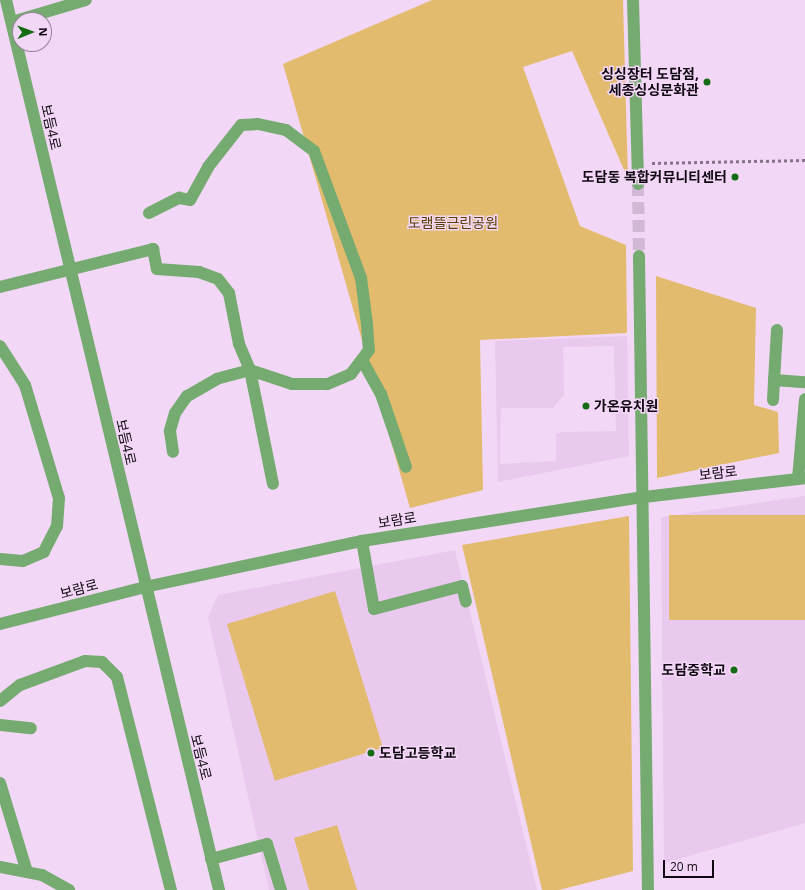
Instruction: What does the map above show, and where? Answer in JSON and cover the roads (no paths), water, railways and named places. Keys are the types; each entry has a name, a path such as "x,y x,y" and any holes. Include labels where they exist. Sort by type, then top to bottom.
{"street":[{"name":"보듬4로","path":"6,0 12,22"},
{"path":"46,12 86,0"},
{"path":"633,0 638,184"},
{"name":"보듬4로","path":"19,52 69,269 219,890"},
{"path":"149,212 179,198 190,200 208,167 241,125 258,124 286,130 314,151 361,278 369,350 351,374 327,384 292,384 250,370 217,380 187,396 175,413 170,431 172,452"},
{"path":"0,287 153,249 158,269 199,272 218,280 229,293 239,344 250,370 273,484"},
{"path":"639,256 644,497 648,890"},
{"path":"773,400 777,330"},
{"path":"0,346 25,385 59,498 57,526 44,552 23,561 0,559"},
{"path":"362,360 381,394 406,468"},
{"path":"774,380 805,382"},
{"path":"802,478 805,399"},
{"name":"보람로","path":"0,624 145,587 362,541 644,497 802,478"},
{"path":"362,541 374,609 462,586 466,602"},
{"path":"0,701 20,685 85,661 102,662 117,677 171,890"},
{"path":"0,725 31,728"},
{"path":"0,783 26,872"},
{"path":"211,859 267,844 281,890"},
{"path":"0,867 42,875 69,890"}],"tunnel":[{"path":"638,184 639,256"}],"place":[{"name":"싱싱장터 도담점, 세종싱싱문화관","path":"707,82"},
{"name":"도담동 복합커뮤니티센터","path":"735,177"},
{"name":"가온유치원","path":"586,406"},
{"name":"도담중학교","path":"734,670"},
{"name":"도담고등학교","path":"371,753"}],"park label":[{"name":"도램뜰근린공원","path":"453,223"}]}
